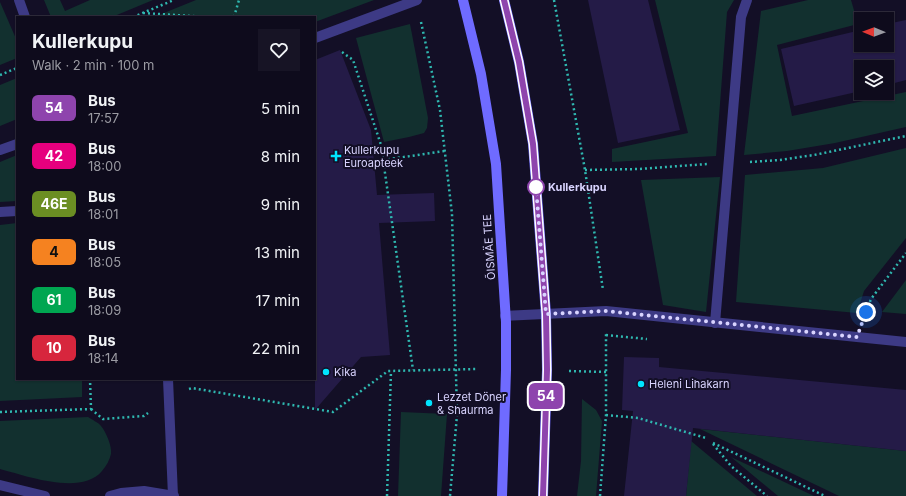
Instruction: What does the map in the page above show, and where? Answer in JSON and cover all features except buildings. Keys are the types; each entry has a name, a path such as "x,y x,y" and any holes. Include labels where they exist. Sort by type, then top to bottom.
{"main road":[{"name":"ÕISMÄE TEE","path":"463,0 480,74 496,164 505,316 506,370 502,496"},
{"path":"504,0 519,62 533,144 546,314 547,370 543,496"}],"street":[{"path":"19,0 26,16"},
{"path":"318,37 416,0"},
{"path":"715,322 741,18 747,0"},
{"path":"0,150 16,144"},
{"path":"0,212 16,211"},
{"path":"505,316 606,311 906,342"},
{"path":"110,496 121,493 144,491 173,496 170,394 168,380"},
{"path":"0,485 45,496"}],"path":[{"path":"136,16 174,0"},
{"path":"234,16 239,0"},
{"path":"416,0 440,110 452,214 457,414 450,496"},
{"path":"554,0 585,170 606,311 606,415 600,496"},
{"path":"143,13 190,16"},
{"path":"318,37 353,60 381,145 413,370"},
{"path":"0,75 16,68"},
{"path":"383,160 445,151"},
{"path":"857,337 871,299 906,253"},
{"path":"387,496 392,370"},
{"path":"0,412 91,409 103,419 144,416 170,394 192,388 333,412 388,371 477,370"},
{"path":"568,371 606,372"},
{"path":"90,380 91,409"},
{"path":"606,415 638,418 706,438"},
{"path":"767,496 731,466 713,443 825,496"}],"green space":[{"path":"44,0 60,0 65,11 90,0 153,0 114,16 51,16"},
{"path":"196,0 374,0 316,22 316,16 156,16"},
{"path":"655,0 734,0 727,12 716,156 612,162 612,149 688,133"},
{"path":"808,0 851,0 854,12 854,25 777,45 792,116 868,100 894,100 894,95 906,92 906,127 835,143 787,151 744,155 761,11"},
{"path":"0,2 16,39 16,58 0,65"},
{"path":"410,24 428,118 427,128 424,133 384,142 356,38"},
{"path":"16,78 16,119 0,126 0,85"},
{"path":"906,148 906,238 864,291 857,313 736,302 745,175 823,168"},
{"path":"16,155 16,201 0,202 0,162"},
{"path":"720,177 706,312 663,305 641,180"},
{"path":"16,223 16,380 82,380 82,397 0,401 0,225"},
{"path":"906,280 906,314 882,312"},
{"path":"582,399 596,410 602,421 596,496 577,496 581,461"},
{"path":"401,412 447,414 441,496 398,496"},
{"path":"88,417 98,423 103,429 111,447 111,454 105,467 93,478 81,482 53,482 0,469 0,421"},
{"path":"700,429 906,451 906,496 839,496"},
{"path":"691,441 757,496 686,496"},
{"path":"731,457 814,496 778,496"}],"bus line":[{"name":"54","path":"504,0 519,62 533,144 546,314 547,370 543,496"}],"place":[{"name":"Kullerkupu Euroapteek","path":"336,156"},
{"name":"Kullerkupu","path":"536,187"},
{"name":"Kika","path":"326,372"},
{"name":"Heleni Lihakarn","path":"641,384"},
{"name":"Lezzet Döner & Shaurma","path":"429,403"}],"route":[{"path":"536,187 546,314 606,311 857,337 866,312"}]}
